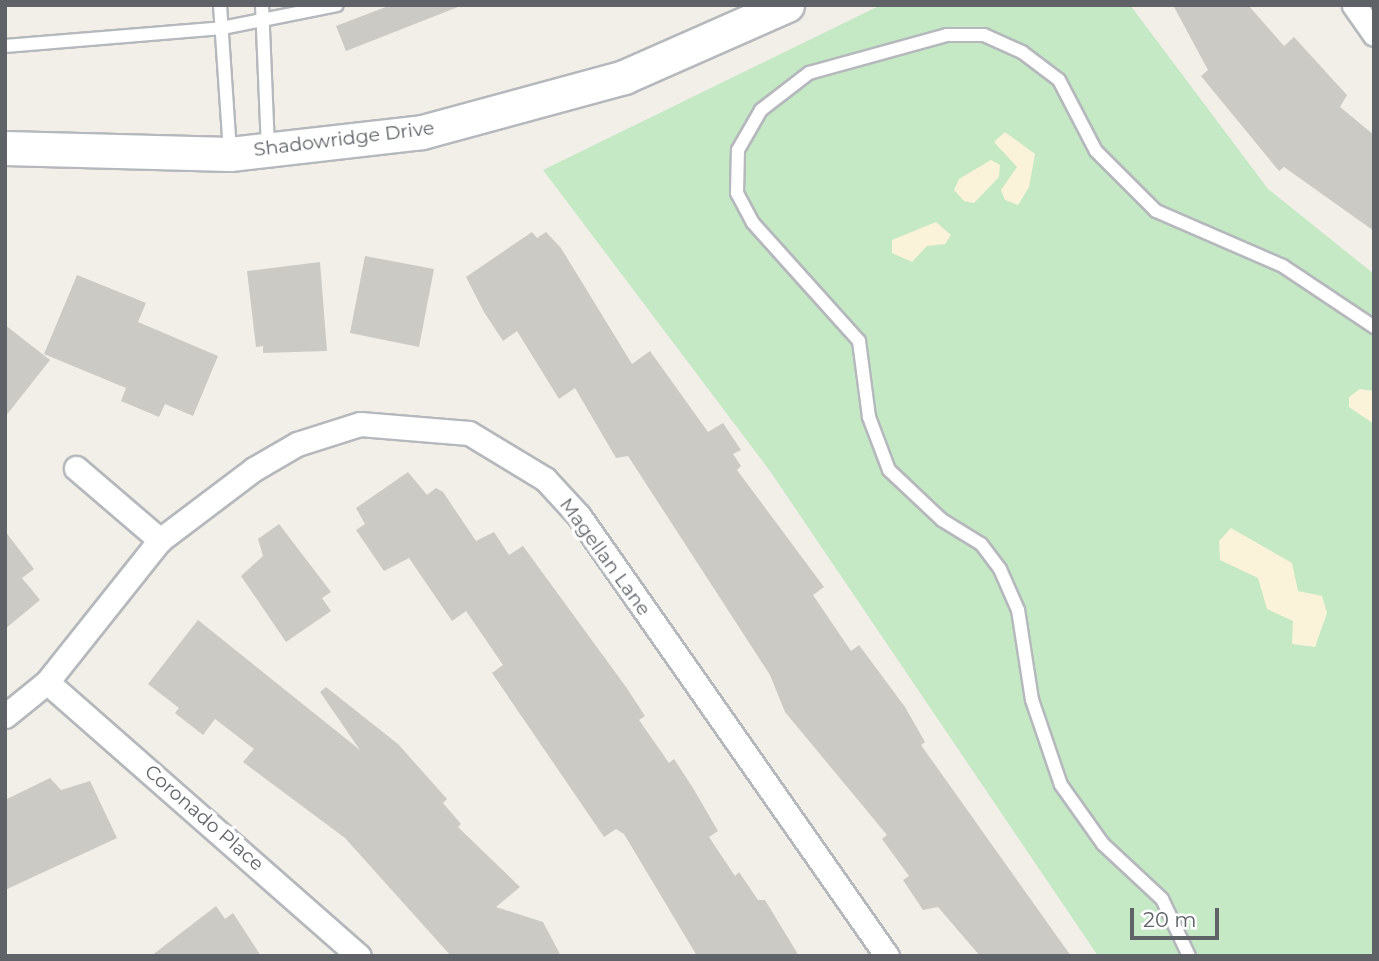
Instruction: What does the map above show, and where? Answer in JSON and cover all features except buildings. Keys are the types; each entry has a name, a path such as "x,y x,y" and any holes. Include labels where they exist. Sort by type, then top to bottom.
{"main road":[{"name":"Shadowridge Drive","path":"5,148 230,154 422,132 624,77 787,5"}],"street":[{"path":"1354,5 1374,34"},
{"name":"Magellan Lane","path":"5,716 47,682 160,540 297,444 360,424 468,433 545,479 579,516 887,956"},
{"path":"76,468 160,540"},
{"name":"Coronado Place","path":"47,682 359,956"}],"lane":[{"path":"220,5 230,154"},
{"path":"262,5 268,150"},
{"path":"5,46 222,28 263,22 337,5"},
{"path":"1189,956 1162,899 1103,845 1062,785 1032,700 1018,610 1000,569 981,544 942,520 889,470 869,417 859,341 753,223 737,193 738,150 761,110 808,73 947,35 984,35 1022,52 1059,80 1096,151 1156,211 1283,266 1374,327"}],"green space":[{"path":"881,5 1130,5 1268,189 1374,274 1374,956 1098,956 770,471 543,170"}],"sand":[{"path":"1005,132 1035,154 1029,187 1018,205 1005,200 1001,190 1017,167 994,142"},
{"path":"991,160 1000,165 999,177 974,203 964,201 954,190 959,179"},
{"path":"936,222 951,235 945,244 927,246 912,262 892,253 892,240"},
{"path":"1360,389 1374,391 1374,424 1349,407 1349,397"},
{"path":"1231,528 1292,563 1298,591 1322,596 1327,613 1315,647 1292,644 1293,621 1267,609 1258,578 1220,560 1219,541"}]}
